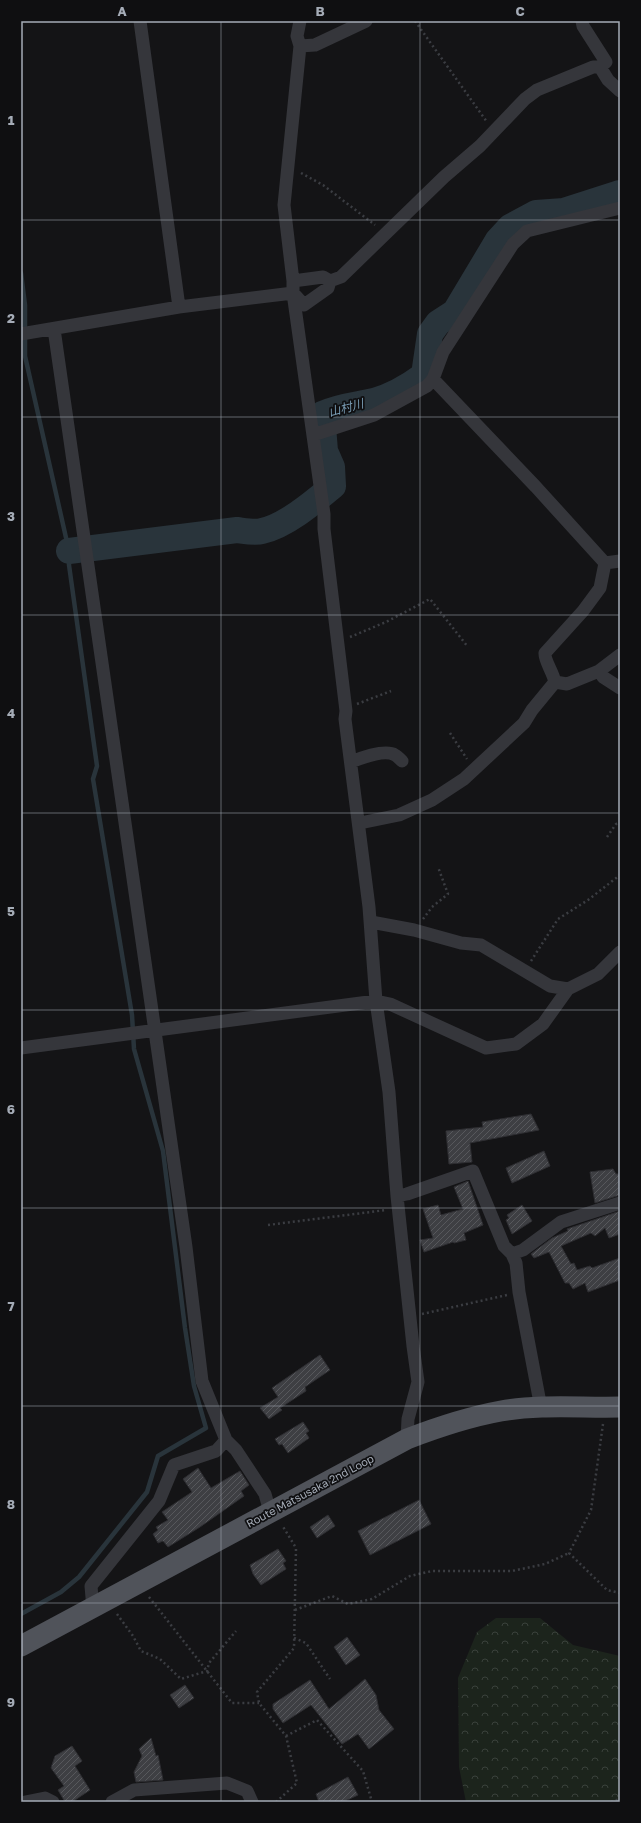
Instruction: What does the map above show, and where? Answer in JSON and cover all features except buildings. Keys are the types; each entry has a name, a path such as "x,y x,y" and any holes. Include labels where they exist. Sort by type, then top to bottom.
{"main road":[{"name":"Route Matsusaka 2nd Loop","path":"21,1646 407,1439 451,1422 502,1411 541,1408 613,1407"}],"street":[{"path":"140,21 179,307"},
{"path":"300,21 297,36 300,46 297,59 284,205 293,287 324,514 324,529 351,762 360,823 376,1001 389,1092 398,1202 418,1382 408,1419 407,1439"},
{"path":"300,46 315,45 366,21"},
{"path":"21,334 293,287 322,277 330,281 341,277 444,177 480,146 525,99 537,90 592,66 600,67 606,62 583,26 582,21"},
{"path":"600,67 608,80 620,91"},
{"path":"313,435 374,415 427,386 433,379 443,352 513,244 527,231 620,208"},
{"path":"293,287 304,305 328,288 330,281"},
{"path":"54,329 186,1247 202,1382 226,1440 236,1450 265,1494 270,1512"},
{"path":"433,379 536,487 605,563"},
{"path":"605,563 620,561"},
{"path":"555,682 553,672 545,658 545,653 583,611 600,588 605,563"},
{"path":"555,682 567,684 599,671 620,655"},
{"path":"599,671 603,677 620,688"},
{"path":"360,823 399,815 432,800 464,779 524,723 532,710 555,682"},
{"path":"351,762 363,757 384,753 394,754 402,761"},
{"path":"370,922 414,930 461,943 480,945 550,986 568,989"},
{"path":"21,1048 376,1001 390,1004 486,1048 498,1047 516,1044 543,1024 568,989 598,974 620,952"},
{"path":"398,1202 407,1194 473,1171 504,1246 512,1254 516,1263 519,1292 529,1337 541,1408"},
{"path":"512,1254 523,1250 561,1222 620,1203"},
{"path":"93,1608 91,1586 159,1501 174,1465 216,1451 226,1440"},
{"path":"112,1802 134,1790 227,1783 247,1791 252,1802"},
{"path":"25,1802 45,1798 53,1802"}],"path":[{"path":"415,21 494,132"},
{"path":"288,166 323,185 386,234"},
{"path":"338,640 356,635 380,625 430,599 468,647"},
{"path":"356,704 391,691"},
{"path":"450,733 474,770"},
{"path":"607,837 616,824 620,822"},
{"path":"414,930 432,907 448,894 438,867"},
{"path":"524,971 558,919 588,900 620,876"},
{"path":"268,1225 398,1202"},
{"path":"410,1317 519,1292"},
{"path":"295,1610 332,1596 348,1604 372,1599 410,1576 432,1571 512,1571 545,1564 569,1553 591,1510 613,1407"},
{"path":"270,1512 278,1518 296,1548 294,1648 257,1692 258,1702 286,1736 297,1783 276,1802"},
{"path":"569,1553 607,1590 620,1593"},
{"path":"138,1584 232,1703 258,1702"},
{"path":"114,1610 133,1636 141,1651 160,1659 181,1679 208,1671"},
{"path":"208,1671 208,1664 236,1631"},
{"path":"294,1638 306,1643 330,1679"},
{"path":"286,1736 317,1720 363,1772 372,1802"},
{"path":"611,1802 620,1799"}],"green space":[{"path":"496,1618 540,1618 573,1645 620,1656 620,1802 466,1802 459,1767 458,1678 477,1632"}],"waterway":[{"name":"山村川","path":"69,551 237,530 259,532 290,519 309,506 333,486 332,467 325,451 322,414 341,407 381,399 400,390 424,375 430,334 438,323 455,312 498,240 510,227 536,213 564,211 620,193"},
{"path":"21,273 25,305 25,356 69,551 69,565 97,766 93,779 132,1015 134,1049 163,1151 185,1328 194,1386 206,1428 158,1456 147,1492 79,1577 61,1592 21,1614"}]}
